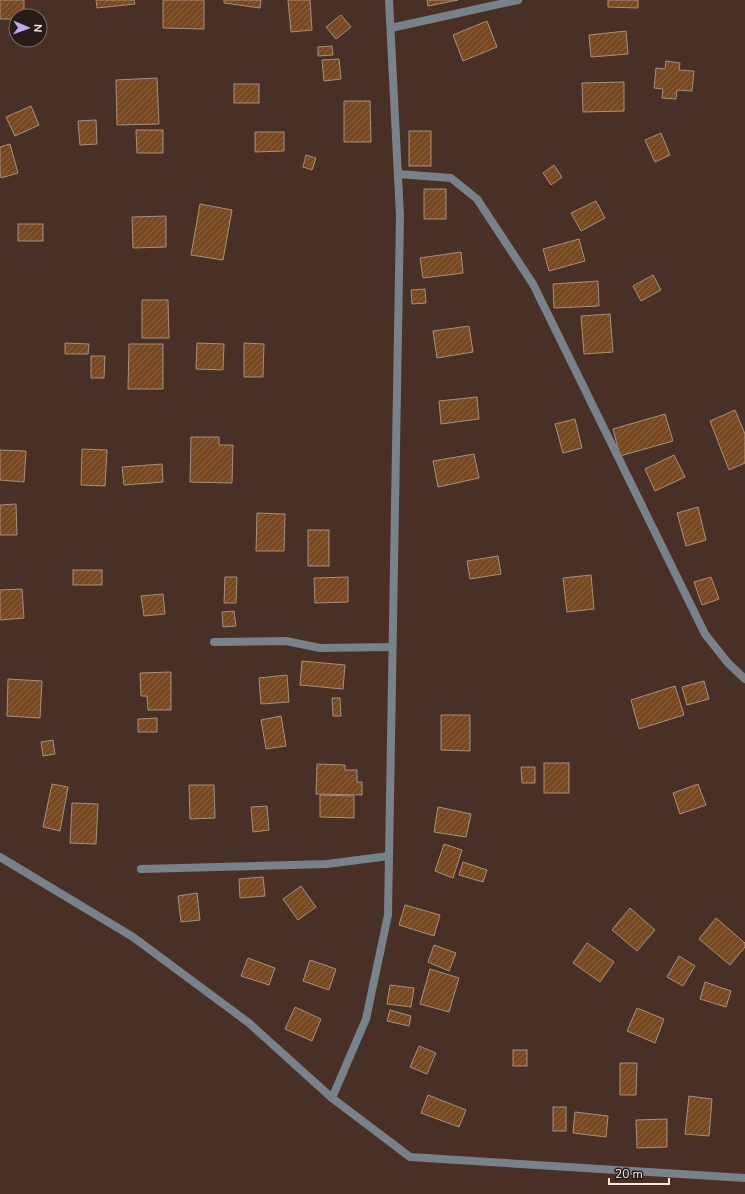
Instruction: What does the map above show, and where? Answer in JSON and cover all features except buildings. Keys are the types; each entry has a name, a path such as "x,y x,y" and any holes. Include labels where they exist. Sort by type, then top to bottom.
{"street":[{"path":"332,1098 366,1019 388,915 400,216 389,0"},
{"path":"391,28 518,0"},
{"path":"398,174 451,178 477,199 533,284 706,634 728,663 745,679"},
{"path":"214,642 286,640 320,648 392,647"},
{"path":"0,856 133,937 249,1023 332,1098 410,1157 745,1178"},
{"path":"141,869 327,864 389,856"}]}
